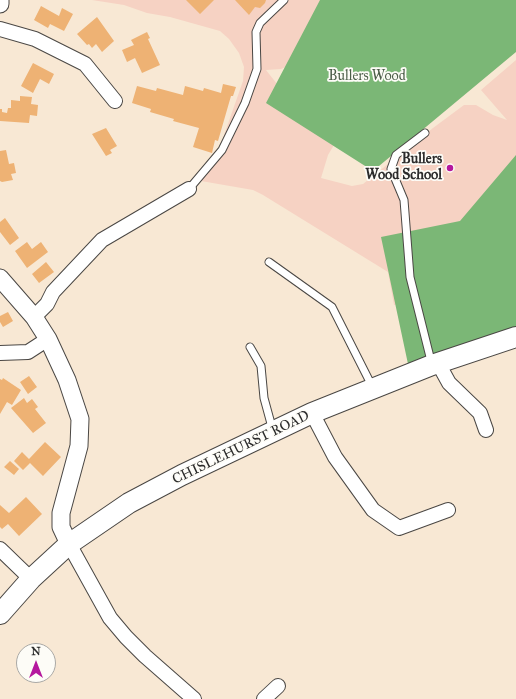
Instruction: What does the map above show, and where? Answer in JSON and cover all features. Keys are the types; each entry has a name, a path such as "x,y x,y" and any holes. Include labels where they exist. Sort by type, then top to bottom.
{"main road":[{"name":"CHISLEHURST ROAD","path":"0,614 31,579 69,544 129,503 312,413 435,364 516,337"}],"street":[{"path":"0,28 35,39 85,64 115,101"},
{"path":"34,317 47,304 53,292 102,240 189,189"},
{"path":"0,278 34,317 48,340 68,380 80,419 78,452 61,513 61,527 97,595 114,623 145,656 194,699"},
{"path":"0,353 28,352 48,340"},
{"path":"435,364 449,383 480,413 486,430"},
{"path":"312,413 335,457 373,510 400,528 448,510"},
{"path":"0,549 31,579"},
{"path":"264,699 278,686"}],"lane":[{"path":"189,189 222,150 245,103 256,69 256,32 260,23 284,0"},
{"path":"425,133 396,155 391,169 404,200 410,277 435,364"},
{"path":"269,262 332,307 373,388"},
{"path":"250,347 261,366 264,398 273,431"}],"shaded area":[{"name":"Bullers Wood School","path":"92,0 341,0 293,64 281,69 266,70 277,84 349,120 328,155 321,178 352,186 363,184 464,105 476,105 493,115 507,120 481,90 516,60 516,323 413,303 394,305 388,272 253,190 201,181 216,158 243,81 244,67 239,53 229,39 220,31 170,17 147,13 124,5"}],"green space":[{"name":"Bullers Wood","path":"320,0 516,0 516,52 373,171 266,103"},
{"path":"516,155 516,328 408,364 381,237 460,221"}],"building":[{"path":"186,0 214,0 200,14"},
{"path":"235,0 266,0 260,8 255,7 249,15"},
{"path":"41,6 59,16 62,8 73,14 64,31 50,24 48,28 34,20"},
{"path":"97,17 114,41 102,52 96,44 92,48 89,44 87,45 77,34"},
{"path":"147,32 150,38 148,39 160,65 142,73 135,58 127,62 122,50 134,45 131,40"},
{"path":"33,63 54,74 49,84 40,79 33,93 21,86"},
{"path":"223,84 236,87 233,96 231,96 218,141 215,140 212,153 193,147 199,128 173,121 174,119 150,112 151,109 132,103 137,86 156,91 157,88 183,95 185,86 203,91 204,88 221,93"},
{"path":"20,96 32,97 31,104 38,105 37,116 30,115 29,123 0,121 0,109 2,109 2,112 7,113 8,108 11,108 11,100 20,101"},
{"path":"106,128 117,146 110,150 112,153 106,156 92,134"},
{"path":"6,150 9,164 14,163 16,173 11,174 13,180 2,182 0,181 0,151"},
{"path":"5,218 19,238 10,245 0,232 0,222"},
{"path":"27,242 32,249 41,242 48,252 27,268 15,251"},
{"path":"46,262 54,272 39,283 32,274"},
{"path":"8,312 13,321 3,327 0,322 0,316"},
{"path":"29,376 37,387 28,394 20,382"},
{"path":"3,378 21,390 12,405 7,402 0,414 0,379 2,380"},
{"path":"24,398 27,403 32,399 38,407 35,409 46,423 33,433 11,408"},
{"path":"45,442 61,457 43,476 30,463 23,470 14,461 22,452 29,459"},
{"path":"10,461 19,469 14,475 4,467"},
{"path":"26,497 42,514 19,536 8,524 2,529 0,527 0,505 9,513"}],"place":[{"name":"Bullers Wood School","path":"450,168"}]}
